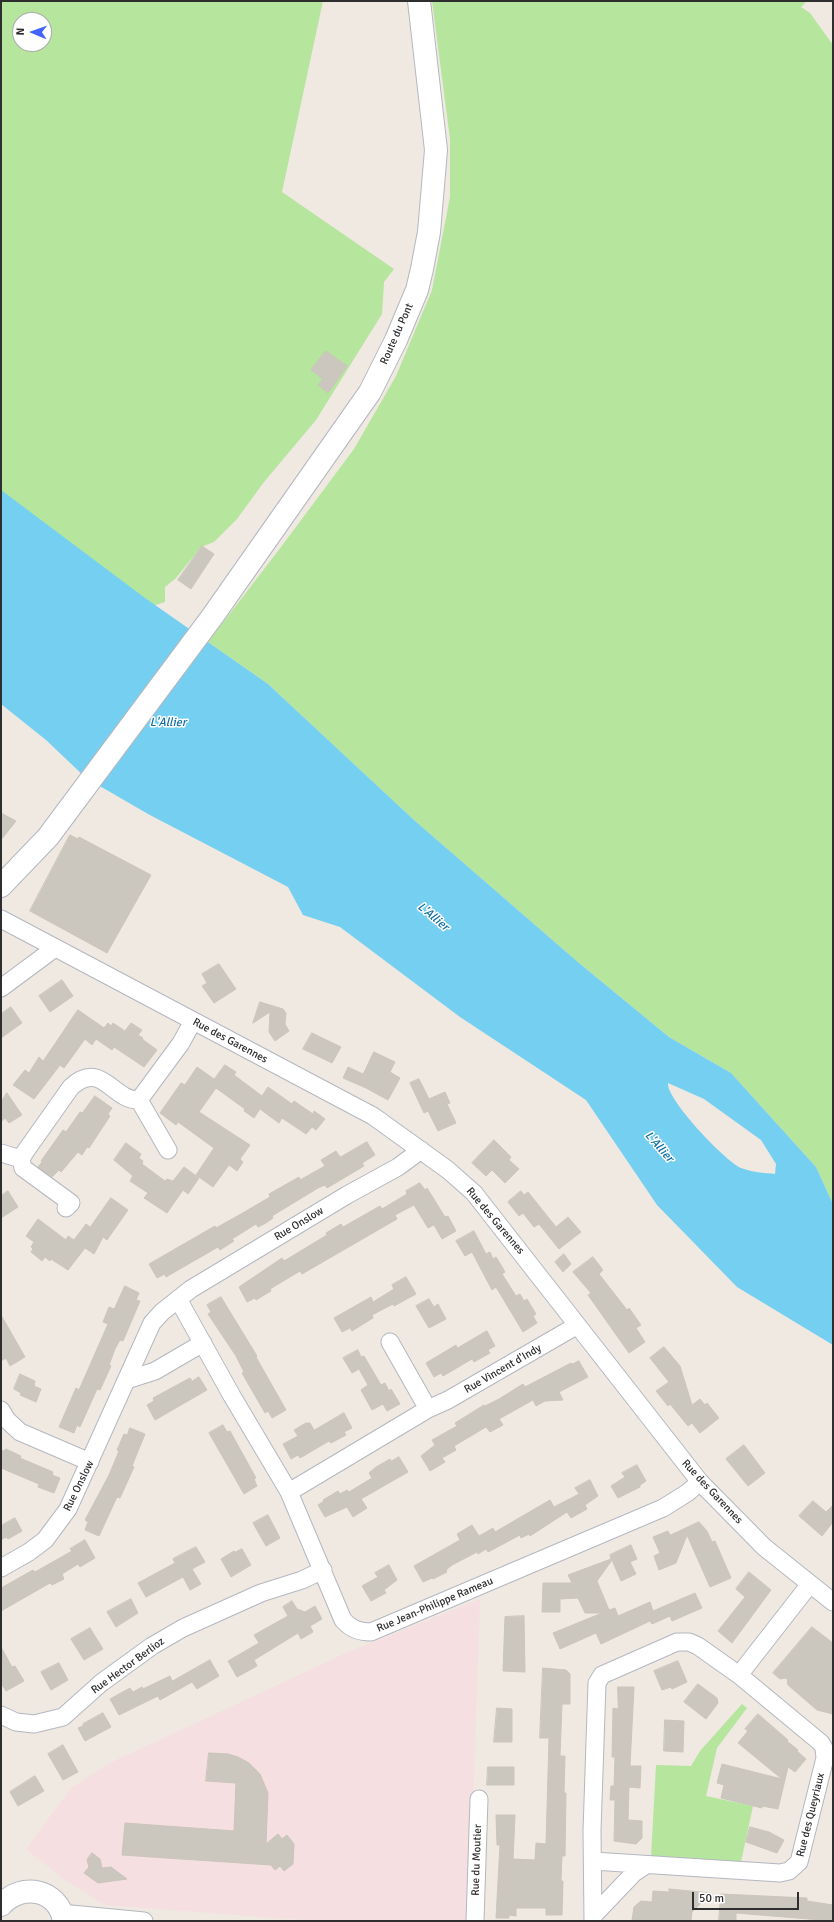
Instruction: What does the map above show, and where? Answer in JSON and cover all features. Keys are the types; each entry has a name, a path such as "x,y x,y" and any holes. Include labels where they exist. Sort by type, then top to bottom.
{"main road":[{"name":"Route du Pont","path":"48,838 212,617 370,392 396,340 416,290 429,232 436,150 419,1"},
{"path":"1,876 20,864 48,838"},
{"path":"1,886 24,865 48,838"},
{"path":"1,1883 22,1891 38,1892 52,1899 64,1918"},
{"path":"1,1905 6,1899 22,1891"}],"street":[{"name":"Rue des Garennes","path":"1,919 373,1116 448,1170 474,1193 576,1326 700,1482 764,1547 833,1602"},
{"path":"1,988 55,948"},
{"path":"139,1100 181,1043 193,1021"},
{"path":"66,1208 71,1202 23,1168 21,1159 71,1087 78,1081 94,1077 102,1080 132,1100 139,1100"},
{"path":"139,1100 168,1150"},
{"name":"Rue Onslow","path":"1,1568 29,1552 45,1540 57,1526 68,1509 152,1323 191,1289 347,1195 398,1167 420,1150"},
{"path":"1,1153 21,1159"},
{"path":"127,1380 155,1371 203,1343 178,1299"},
{"name":"Rue Vincent d'Indy","path":"289,1492 428,1409 448,1400 576,1326"},
{"path":"390,1342 428,1409"},
{"name":"Rue Jean-Philippe Rameau","path":"203,1343 289,1492 343,1620 349,1627 361,1632 371,1632 663,1508 687,1493 700,1482"},
{"path":"1,1410 6,1420 20,1432 90,1462"},
{"name":"Rue Hector Berlioz","path":"1,1715 16,1722 34,1724 63,1717 101,1683 152,1646 183,1628 260,1593 302,1580 323,1570"},
{"path":"739,1675 810,1584"},
{"name":"Rue des Queyriaux","path":"593,1861 780,1873 789,1871 799,1862 825,1758 824,1748 821,1743 739,1675 698,1646 689,1642 677,1642 602,1675 597,1683 593,1861 593,1919"},
{"name":"Rue du Moutier","path":"475,1921 479,1800"},
{"name":"Rue des Queyriaux","path":"593,1919 634,1873 646,1865"},
{"path":"64,1918 71,1914 144,1921"}],"shaded area":[{"path":"480,1599 469,1921 316,1921 105,1905 66,1881 26,1849 71,1788 110,1763 346,1653"}],"green space":[{"path":"1,1 323,1 282,192 394,269 384,282 382,314 316,420 264,482 237,519 214,542 201,547 176,578 165,587 165,602 149,607 1,506"},
{"path":"432,1 807,1 801,7 810,13 833,45 833,1204 816,1167 731,1073 669,1037 579,963 414,820 268,684 208,642 354,449 396,376 432,290 450,197 450,139"},
{"path":"742,1704 747,1708 717,1748 706,1796 753,1806 741,1862 651,1857 656,1765 691,1766 700,1751"}],"water":[{"name":"L'Allier","path":"1,490 145,598 268,684 414,820 579,963 669,1037 731,1073 816,1167 833,1204 833,1345 737,1287 657,1205 586,1100 460,1017 340,927 303,915 288,887 148,814 86,778 46,740 1,704","holes":["668,1083 704,1099 761,1140 776,1164 775,1174 741,1168 733,1163 710,1142 686,1115 676,1102 670,1091"]}],"building":[{"path":"326,351 347,366 328,393 318,385 323,379 311,370"},
{"path":"202,546 214,554 191,589 178,580"},
{"path":"1,813 16,821 1,840"},
{"path":"70,835 78,839 79,837 151,875 107,953 30,911"},
{"path":"219,964 236,989 214,1003 202,986 207,983 202,974"},
{"path":"62,980 73,996 50,1012 39,996"},
{"path":"260,1002 283,1009 286,1013 285,1024 289,1031 275,1041 269,1032 270,1012 253,1023"},
{"path":"11,1007 22,1023 1,1038 1,1014"},
{"path":"78,1010 104,1028 108,1023 111,1026 113,1023 125,1031 131,1023 142,1030 138,1035 157,1050 144,1067 114,1047 112,1050 96,1039 92,1045 85,1039 64,1068 60,1065 34,1099 13,1085 25,1070 29,1073 39,1057 43,1061"},
{"path":"312,1033 341,1047 332,1063 303,1049"},
{"path":"374,1052 395,1062 390,1072 400,1078 388,1100 343,1078 348,1067 363,1074"},
{"path":"225,1065 236,1072 234,1075 262,1096 268,1087 292,1104 294,1101 313,1114 314,1111 325,1119 316,1130 312,1127 306,1134 282,1118 279,1123 260,1109 254,1118 244,1111 245,1109 216,1088 199,1112 250,1145 240,1159 243,1162 237,1171 229,1165 213,1187 196,1175 214,1148 178,1122 176,1125 160,1113 181,1083 185,1085 197,1067 214,1079"},
{"path":"419,1079 429,1099 445,1092 450,1103 447,1104 456,1123 438,1131 428,1111 424,1113 410,1083"},
{"path":"7,1093 22,1115 9,1123 5,1118 1,1122 1,1102"},
{"path":"95,1096 112,1108 108,1114 110,1116 89,1148 87,1147 82,1155 78,1152 61,1172 59,1170 52,1177 38,1167 42,1162 41,1161 63,1130 66,1132 80,1112 82,1113"},
{"path":"494,1140 511,1157 509,1160 519,1169 505,1183 492,1170 486,1176 472,1163"},
{"path":"367,1142 375,1155 362,1163 364,1166 327,1188 325,1185 318,1188 272,1216 273,1218 266,1223 258,1227 256,1224 232,1239 234,1241 220,1250 218,1247 166,1277 165,1274 157,1278 149,1264 215,1226 216,1228 241,1214 270,1197 269,1194 299,1177 300,1180 325,1166 321,1160 336,1151 340,1157"},
{"path":"126,1143 141,1154 139,1158 143,1161 142,1164 165,1181 167,1179 173,1181 184,1167 199,1178 188,1194 183,1190 167,1213 144,1198 148,1193 130,1181 133,1176 114,1160"},
{"path":"420,1183 425,1190 427,1188 445,1217 448,1216 456,1231 442,1239 434,1225 428,1228 414,1205 395,1215 397,1219 302,1274 300,1271 270,1289 271,1291 256,1300 255,1298 247,1302 239,1287 282,1258 284,1261 327,1235 326,1233 341,1224 343,1227 380,1206 382,1209 407,1194 406,1191"},
{"path":"8,1191 18,1207 1,1218 1,1196"},
{"path":"521,1191 524,1195 528,1192 556,1227 568,1217 581,1232 559,1249 539,1224 534,1227 523,1213 519,1216 508,1202"},
{"path":"111,1198 128,1210 107,1240 103,1237 94,1254 85,1248 68,1270 51,1259 50,1261 45,1257 42,1261 31,1252 33,1249 31,1247 34,1242 26,1236 38,1219 66,1240 68,1236 74,1240 86,1224 90,1227"},
{"path":"474,1231 486,1254 490,1252 493,1259 496,1257 505,1272 502,1274 516,1296 520,1294 524,1301 527,1299 536,1314 533,1316 537,1323 523,1332 496,1287 492,1290 472,1252 465,1256 456,1241"},
{"path":"564,1254 571,1264 563,1272 555,1262"},
{"path":"593,1257 603,1270 599,1274 627,1310 629,1308 641,1325 636,1328 645,1342 629,1353 588,1295 591,1293 573,1272"},
{"path":"406,1277 416,1294 394,1306 393,1304 372,1315 373,1318 352,1331 350,1328 342,1332 334,1318 371,1297 373,1302 394,1289 392,1285"},
{"path":"125,1286 139,1293 136,1300 140,1301 123,1341 120,1340 115,1349 109,1365 111,1366 100,1390 97,1389 80,1427 77,1425 74,1433 59,1427 76,1388 79,1390 108,1324 103,1322 109,1307 114,1309"},
{"path":"221,1297 257,1356 256,1357 286,1410 272,1418 268,1411 265,1413 242,1373 244,1372 236,1356 208,1314 211,1312 207,1305"},
{"path":"429,1299 434,1307 438,1304 446,1319 429,1328 416,1306"},
{"path":"1,1315 25,1357 10,1366 6,1358 1,1361"},
{"path":"487,1331 495,1346 488,1350 490,1353 474,1362 472,1359 443,1376 441,1373 434,1377 426,1363 456,1345 457,1348"},
{"path":"664,1347 680,1366 692,1405 700,1399 705,1405 707,1403 719,1418 700,1433 692,1423 688,1426 670,1404 668,1406 656,1391 669,1382 650,1358"},
{"path":"358,1350 361,1357 364,1356 381,1385 385,1383 389,1391 391,1389 400,1404 387,1411 383,1404 372,1410 361,1390 368,1385 359,1369 352,1373 343,1358"},
{"path":"579,1361 588,1377 559,1392 563,1400 545,1401 536,1406 533,1400 499,1419 503,1425 490,1432 486,1427 454,1446 456,1450 442,1458 445,1462 430,1471 421,1456 435,1445 432,1440 457,1426 455,1423 523,1384 525,1387 571,1363 572,1364"},
{"path":"20,1374 35,1381 34,1386 41,1389 36,1402 20,1395 21,1393 14,1389"},
{"path":"199,1377 207,1390 155,1420 147,1405 154,1401 153,1398 190,1378 192,1381"},
{"path":"344,1413 352,1428 344,1432 346,1435 331,1443 329,1441 300,1458 298,1455 291,1459 283,1444 298,1436 294,1430 306,1423 310,1423 314,1430"},
{"path":"223,1425 227,1432 230,1431 256,1478 254,1479 257,1486 244,1494 209,1433"},
{"path":"130,1428 145,1434 132,1466 134,1467 120,1498 117,1497 99,1536 85,1530 88,1522 85,1520 109,1475 124,1434 127,1435"},
{"path":"744,1445 765,1473 748,1486 726,1459"},
{"path":"6,1449 21,1456 20,1458 53,1472 52,1475 60,1478 54,1493 38,1487 39,1484 1,1468 1,1450 4,1451"},
{"path":"399,1457 408,1472 361,1499 367,1508 353,1517 347,1507 325,1517 318,1505 324,1501 323,1500 338,1491 340,1494 347,1490 349,1492 372,1478 369,1473 376,1467 390,1459 391,1461"},
{"path":"637,1465 646,1481 640,1485 640,1487 618,1498 611,1486 625,1477 622,1473"},
{"path":"590,1480 598,1496 585,1505 587,1509 571,1518 567,1512 530,1536 529,1534 521,1538 520,1535 488,1552 486,1549 478,1554 477,1552 452,1565 446,1570 447,1572 433,1579 432,1578 423,1582 414,1566 460,1540 457,1534 472,1525 479,1536 493,1528 495,1532 550,1500 554,1507 579,1494 575,1488"},
{"path":"813,1501 826,1512 833,1505 833,1522 822,1536 799,1516"},
{"path":"268,1515 280,1538 266,1546 253,1523"},
{"path":"15,1518 22,1531 8,1539 6,1537 1,1540 1,1526"},
{"path":"699,1522 707,1531 712,1542 715,1541 731,1578 710,1587 687,1535 676,1563 659,1570 654,1556 660,1553 653,1537 668,1531 670,1535"},
{"path":"85,1540 95,1558 80,1567 78,1564 62,1574 64,1579 52,1585 50,1583 1,1611 1,1588 33,1570 35,1572 72,1551 70,1549"},
{"path":"631,1545 637,1559 630,1562 636,1574 621,1581 612,1560 597,1581 609,1610 615,1608 618,1616 650,1602 653,1611 695,1593 702,1608 672,1621 670,1616 652,1624 650,1621 601,1644 596,1633 560,1649 553,1633 602,1613 585,1613 578,1598 560,1599 560,1612 542,1612 543,1583 572,1583 568,1575 611,1559 610,1555"},
{"path":"196,1547 205,1562 192,1569 201,1584 190,1590 183,1577 146,1597 138,1583 175,1563 173,1559"},
{"path":"242,1549 251,1565 231,1577 221,1559 234,1551 235,1552"},
{"path":"389,1565 397,1580 384,1590 386,1593 371,1601 362,1586 378,1577 375,1573"},
{"path":"749,1572 771,1590 732,1643 718,1631 745,1597 736,1589"},
{"path":"131,1599 138,1613 116,1627 107,1612"},
{"path":"292,1601 297,1609 305,1612 315,1606 322,1619 310,1626 313,1632 301,1639 298,1633 254,1660 257,1666 237,1677 228,1661 259,1643 254,1635 288,1616 283,1607"},
{"path":"524,1616 525,1672 503,1671 505,1617"},
{"path":"812,1627 833,1643 833,1714 817,1710 788,1685 787,1678 780,1679 773,1673"},
{"path":"90,1628 103,1649 84,1660 71,1639"},
{"path":"1,1647 12,1667 15,1666 24,1681 6,1691 1,1683"},
{"path":"210,1660 219,1676 197,1689 192,1682 160,1700 158,1696 119,1715 110,1699 130,1688 133,1692 142,1687 143,1689 170,1676 172,1681"},
{"path":"678,1661 687,1682 672,1689 671,1687 662,1690 654,1671"},
{"path":"59,1663 68,1680 51,1690 41,1672"},
{"path":"543,1668 566,1670 570,1674 570,1704 562,1704 560,1756 565,1756 564,1793 566,1793 565,1856 562,1856 561,1881 563,1881 562,1915 546,1915 546,1908 516,1908 516,1916 509,1915 509,1918 496,1918 500,1845 497,1845 496,1815 515,1815 513,1859 535,1860 536,1843 546,1844 549,1738 540,1738"},
{"path":"698,1684 717,1698 718,1703 706,1719 684,1702"},
{"path":"618,1687 634,1687 630,1766 641,1766 640,1788 629,1787 628,1820 642,1821 642,1838 636,1844 614,1841 615,1800 610,1800 611,1786 614,1786 615,1757 612,1757 613,1708 618,1709"},
{"path":"497,1708 512,1709 512,1742 494,1742"},
{"path":"103,1713 111,1727 85,1741 78,1728"},
{"path":"758,1714 788,1740 787,1741 806,1759 795,1772 788,1767 778,1809 762,1806 762,1808 721,1798 724,1785 717,1783 722,1764 782,1779 738,1743 748,1731 745,1729"},
{"path":"665,1720 684,1721 683,1752 664,1751"},
{"path":"63,1745 78,1772 63,1780 48,1754"},
{"path":"209,1753 228,1754 238,1757 249,1763 260,1774 268,1793 266,1844 278,1834 282,1839 287,1835 294,1844 293,1864 284,1871 280,1866 275,1870 271,1865 122,1855 125,1823 234,1831 236,1783 206,1781"},
{"path":"488,1767 514,1767 514,1785 487,1785"},
{"path":"35,1776 44,1791 18,1806 10,1792"},
{"path":"750,1827 769,1832 784,1840 777,1853 746,1842"},
{"path":"92,1853 100,1859 102,1868 111,1867 127,1879 98,1883 84,1873 89,1867 87,1860"},
{"path":"669,1889 711,1893 692,1912 691,1921 632,1920 634,1907 641,1901 652,1902 653,1891 669,1892"},
{"path":"721,1894 807,1898 807,1901 833,1905 833,1921 736,1913 736,1921 719,1921"}]}
